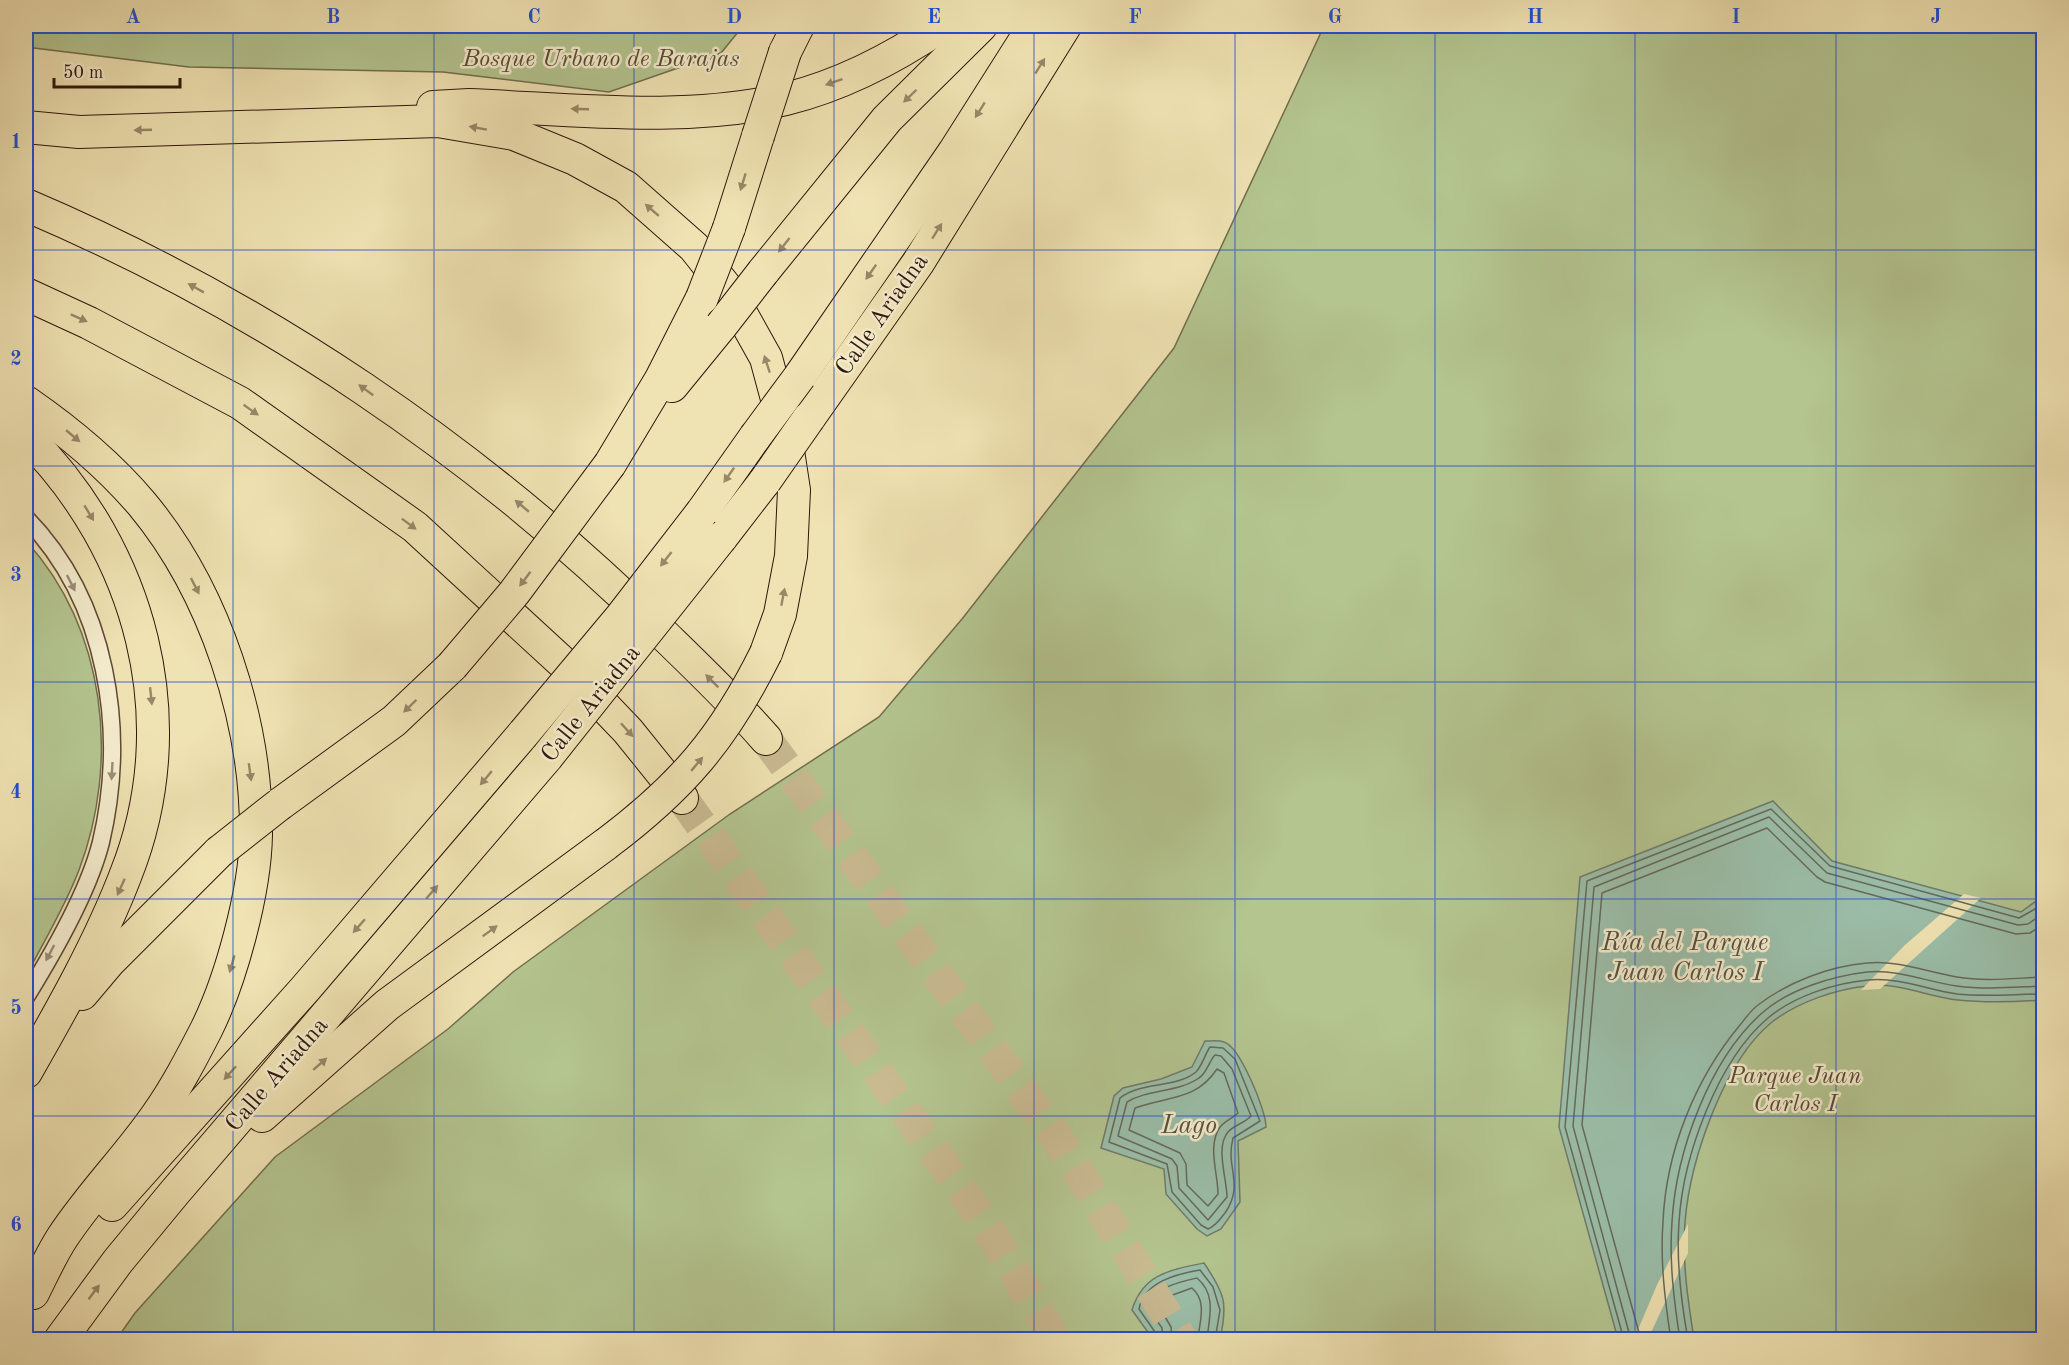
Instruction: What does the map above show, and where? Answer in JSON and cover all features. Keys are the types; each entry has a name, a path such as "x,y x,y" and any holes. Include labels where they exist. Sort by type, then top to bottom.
{"highway":[{"path":"202,128 349,110 469,105 708,111 786,99 860,73 907,49 941,26"},
{"path":"45,1039 109,962 219,852 280,804 394,721 452,666 514,593 610,464 887,119 981,26"},
{"name":"Calle Ariadna","path":"29,1298 305,989 524,734 621,617 702,512 800,376 954,152 1034,26"},
{"name":"Calle Ariadna","path":"60,1340 118,1261 175,1192 547,757 765,481 918,262 1065,26"},
{"path":"610,464 661,379 702,298 729,228 791,39"},
{"path":"26,127 80,132 438,121 514,134 575,159 626,187 694,247 728,290 766,358 784,425 794,490 791,556 780,614 766,653 733,714 690,772 664,798 606,844 387,1005 175,1192"},
{"path":"26,205 166,271 349,378 505,491 587,561 717,686 766,739"},
{"path":"26,294 89,323 240,403 415,527 563,663 628,731 682,798"},
{"path":"26,402 59,425 116,475 143,505 173,547 195,586 216,631 236,683 254,801 256,837 247,897 232,966 208,1026 181,1077 156,1116 62,1238 29,1298"},
{"path":"26,436 50,460 86,507 111,551 135,613 143,642 152,700 152,765 141,826 127,873 45,1039 26,1072"}],"street":[{"path":"26,518 40,533 62,567 88,616 100,652 113,728 113,776 100,843 82,893 26,997"}],"green space":[{"name":"Bosque Urbano de Barajas","path":"26,26 743,26 721,53 609,92 443,72 189,67 26,47"},
{"name":"Parque Juan Carlos I","path":"1324,26 2043,26 2043,1339 116,1340 135,1313 275,1157 448,1029 513,972 730,814 879,717 962,619 1174,348"},
{"path":"26,541 53,576 74,614 89,655 98,698 101,741 99,785 92,828 79,870 61,911 26,976"}],"water":[{"name":"Ría del Parque Juan Carlos I","path":"1773,801 1832,861 2021,912 2043,896 2043,1000 1969,1001 1880,985 1843,990 1818,998 1793,1008 1772,1022 1754,1040 1724,1087 1702,1142 1694,1171 1685,1222 1684,1251 1694,1339 1618,1339 1559,1127 1580,877"},
{"name":"Lago","path":"1205,1041 1224,1042 1237,1055 1257,1094 1266,1127 1238,1141 1240,1202 1221,1229 1207,1236 1197,1229 1166,1194 1164,1169 1101,1148 1114,1096 1123,1088 1161,1079 1192,1067"},
{"path":"1204,1263 1223,1299 1224,1316 1220,1339 1150,1339 1150,1335 1132,1310 1143,1288 1169,1271"}],"pier":[{"path":"1964,894 1981,898 1880,989 1861,990 1905,945"},
{"path":"1688,1224 1688,1253 1648,1339 1634,1339 1657,1285"}],"tunnel":[{"path":"766,739 1059,1141 1182,1340"},
{"path":"682,798 981,1217 1056,1340"}]}
